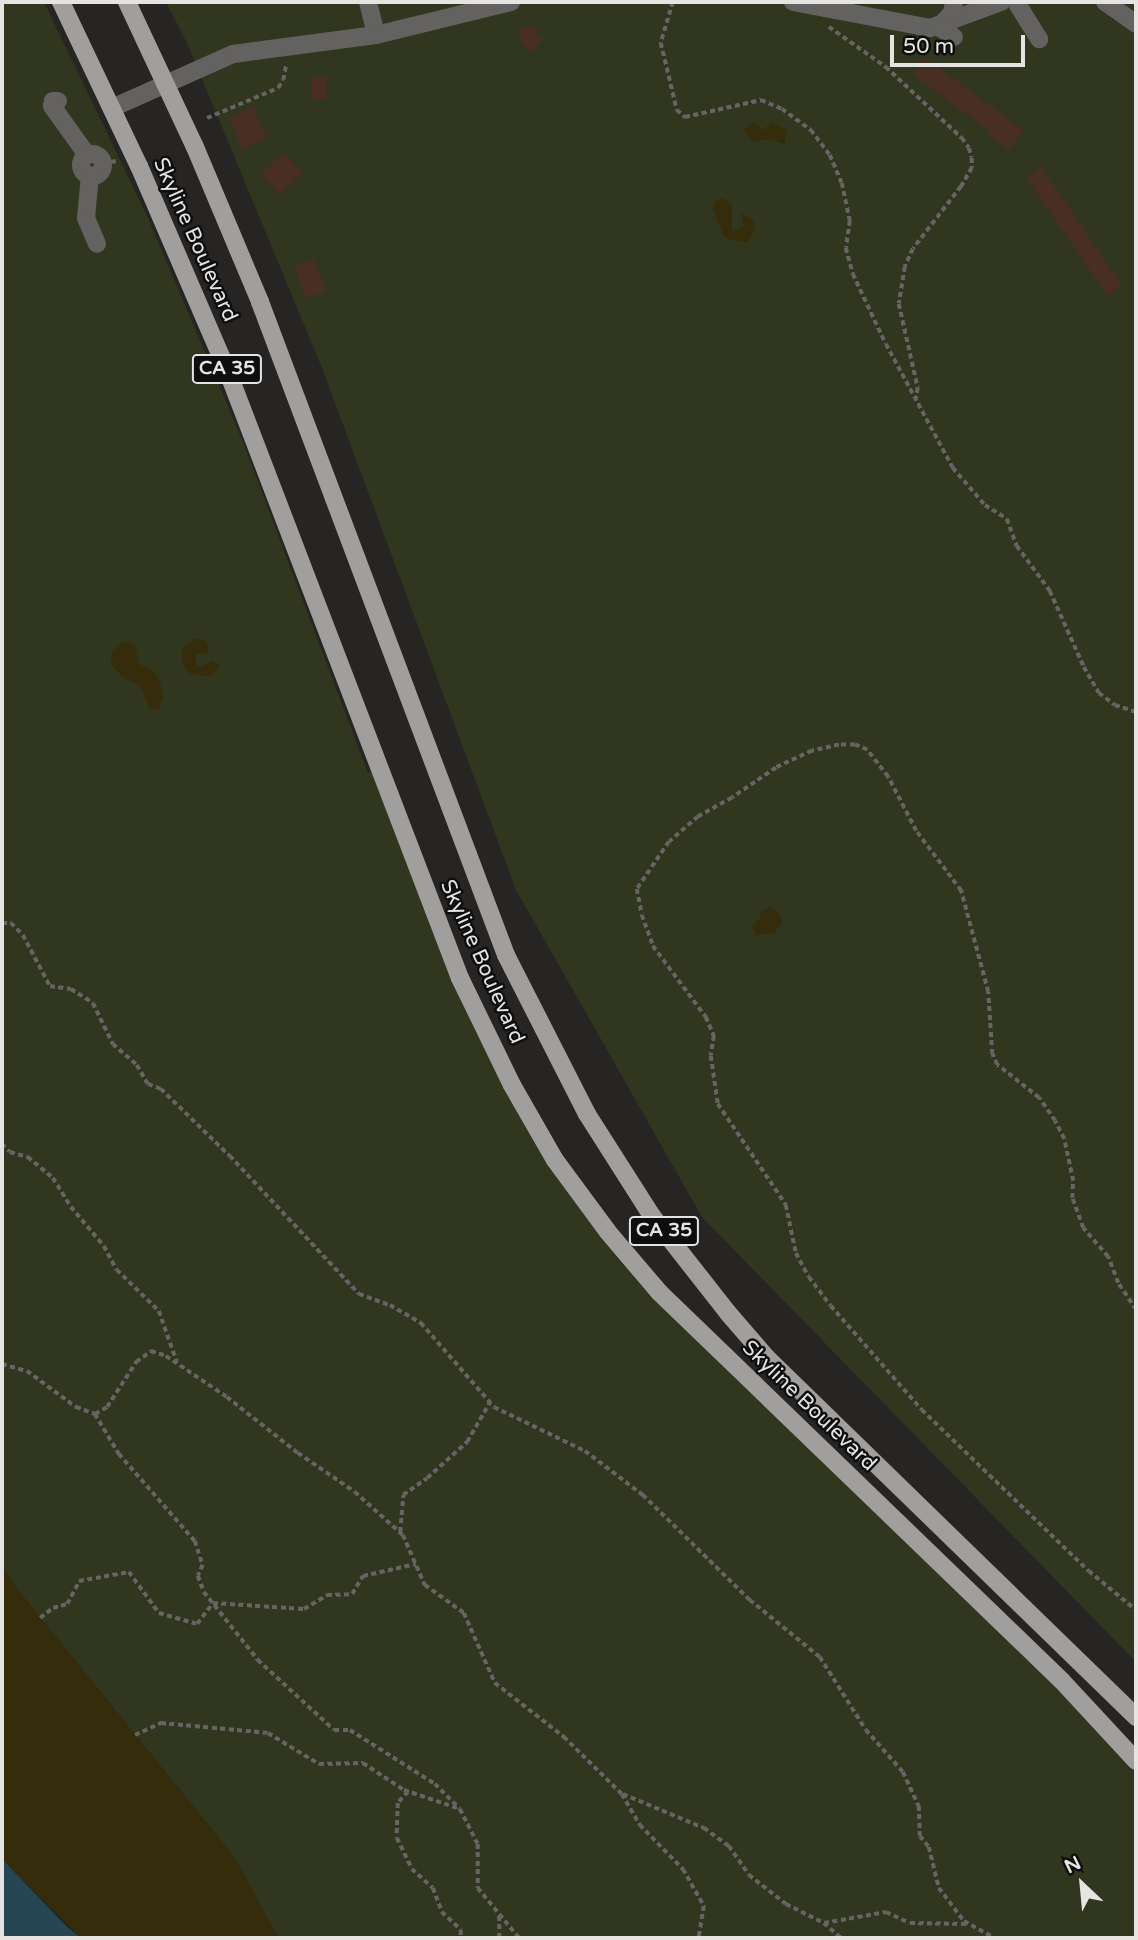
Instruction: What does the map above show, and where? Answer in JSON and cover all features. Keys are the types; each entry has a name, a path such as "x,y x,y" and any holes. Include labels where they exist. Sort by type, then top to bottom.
{"main road":[{"name":"Skyline Boulevard","path":"61,2 112,108 188,279 275,487 460,978 512,1084 555,1160 608,1232 660,1293 1062,1681 1136,1761"},
{"name":"Skyline Boulevard","path":"127,2 166,83 264,314 501,944 552,1050 587,1114 675,1246 767,1358 1136,1717"}],"lane":[{"path":"368,2 376,35"},
{"path":"112,108 225,56 376,35 511,2"},
{"path":"793,2 919,27 939,27 1001,2"},
{"path":"939,27 951,13 954,2"},
{"path":"965,2 990,2"},
{"path":"1016,2 1039,39"},
{"path":"1105,2 1136,24"},
{"path":"939,27 954,37"},
{"path":"58,101 53,102 52,106 99,164 86,218 97,244"}],"path":[{"path":"673,2 661,43 677,110 685,117 761,100 782,109 811,130 830,155 842,183 850,221 846,248 853,274 886,344 916,398 967,487 985,505 1007,519 1017,545 1040,573 1099,693 1115,705 1136,712"},
{"path":"820,7 820,19 886,67 970,148 972,168 953,201 913,249 905,267 899,304 902,331 916,377 916,398"},
{"path":"207,118 278,88 286,71 284,46"},
{"path":"1136,1310 1118,1283 1108,1257 1083,1228 1072,1198 1073,1181 1064,1139 1055,1121 1039,1098 997,1065 992,1054 988,992 961,891 916,831 888,777 867,750 839,745 812,751 776,768 698,817 669,842 637,889 642,915 653,946 706,1017 714,1037 711,1056 718,1104 786,1205 796,1253 809,1277 922,1410 1089,1570 1136,1610"},
{"path":"2,923 11,923 23,934 50,986 71,989 93,1003 113,1044 137,1065 148,1084 161,1088 230,1156 359,1294 390,1305 421,1324 490,1402 584,1451 643,1495 750,1600 820,1657 866,1730 902,1772 919,1806 920,1836 929,1847 939,1888 970,1924 995,1938"},
{"path":"2,1144 10,1152 28,1157 52,1178 71,1208 104,1246 117,1270 159,1311 178,1364"},
{"path":"95,1414 107,1407 136,1362 151,1351 178,1364 227,1397 298,1453 355,1492 400,1532 425,1585 464,1613 495,1683 564,1737 622,1794 640,1825 683,1869 704,1906 699,1938"},
{"path":"2,1364 27,1371 75,1407 95,1414 119,1454 195,1541 203,1565 198,1576 204,1592 258,1660 334,1730 350,1730 435,1784 460,1809 478,1844 478,1888 519,1938"},
{"path":"400,1532 403,1494 427,1478 467,1442 490,1402"},
{"path":"213,1602 304,1609 327,1595 352,1594 363,1576 416,1564"},
{"path":"40,1618 53,1608 67,1604 79,1581 129,1572 159,1613 197,1624 213,1602"},
{"path":"135,1735 161,1723 268,1733 319,1765 363,1763 408,1792 460,1809"},
{"path":"408,1792 398,1803 397,1838 412,1869 433,1888 442,1912 461,1930 461,1938"},
{"path":"622,1794 704,1828 729,1846 749,1875 786,1903 824,1923 841,1938"},
{"path":"824,1923 886,1912 909,1923 970,1924"},
{"path":"499,1914 499,1938"}],"green space":[{"path":"2,2 44,2 148,218 243,442 368,773 380,769 493,1048 608,1232 1136,1761 1136,1938 278,1938 235,1858 18,1590 2,1565"},
{"path":"166,2 1136,2 1136,1662 702,1217 516,890 322,368 188,45"}],"sand":[{"path":"754,122 762,130 772,123 786,130 785,144 771,140 751,141 744,130"},
{"path":"723,198 732,206 732,232 744,226 741,213 753,220 755,229 748,242 731,240 723,235 713,209 715,202"},
{"path":"196,638 206,641 209,647 208,652 195,655 197,666 201,667 212,660 219,665 217,671 208,677 189,673 182,664 182,648"},
{"path":"123,642 135,644 139,664 153,671 160,681 163,698 158,709 149,709 141,686 124,678 111,664 112,652"},
{"path":"769,907 778,912 782,923 774,933 757,935 752,927 760,918 760,912"},
{"path":"2,1565 18,1590 235,1858 278,1938 81,1938 2,1859"}],"water":[{"path":"2,1859 66,1926 81,1938 2,1938"}],"building":[{"path":"534,25 537,36 544,38 531,52 521,44 519,28"},
{"path":"925,58 1024,130 1009,150 989,136 991,132 913,75"},
{"path":"312,77 327,77 326,99 311,99"},
{"path":"252,106 268,137 243,150 228,119"},
{"path":"283,153 303,173 280,195 261,174"},
{"path":"1041,167 1122,285 1108,296 1026,178"},
{"path":"314,259 326,291 306,299 294,267"}]}
